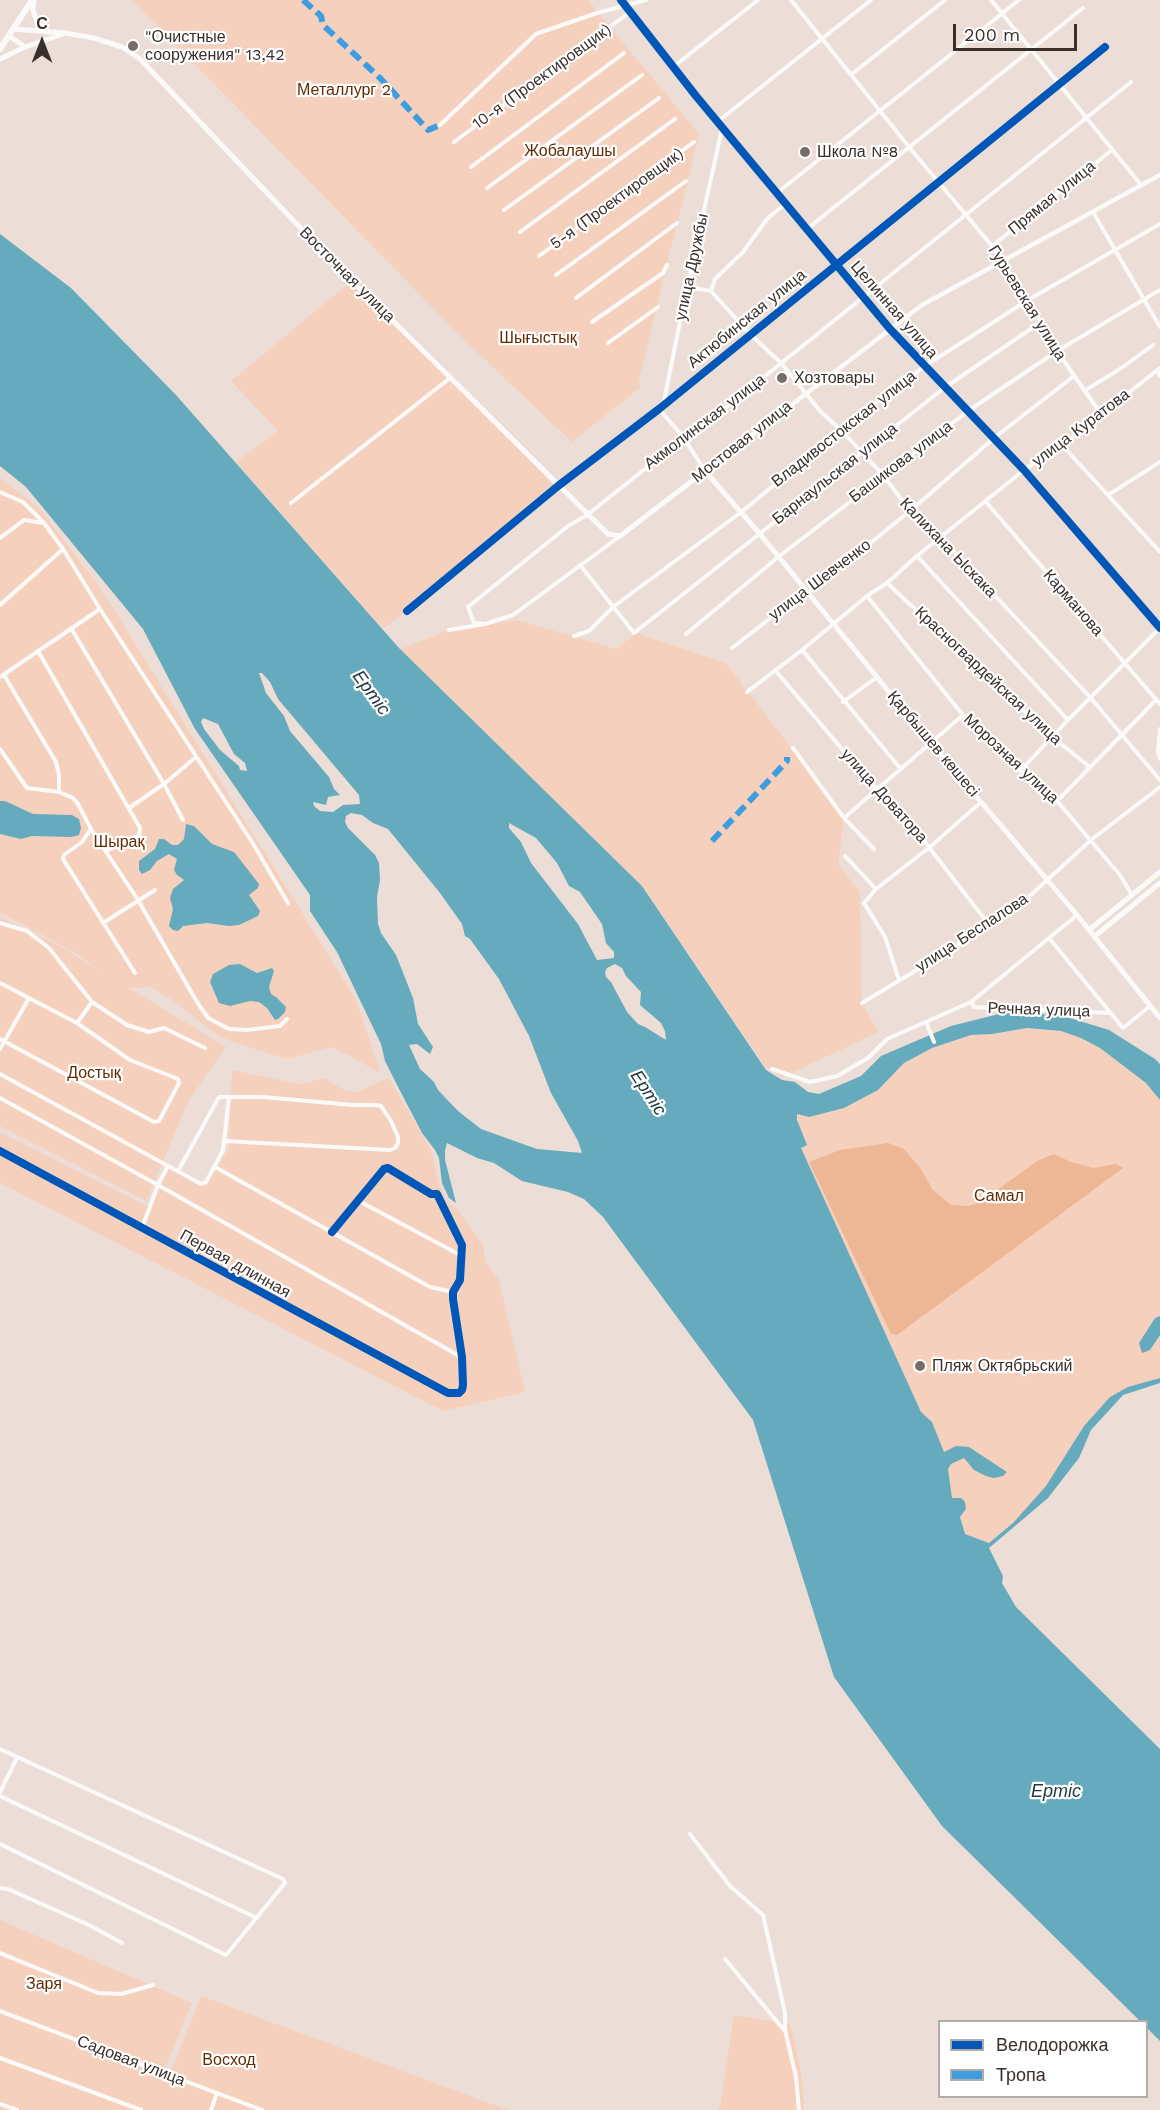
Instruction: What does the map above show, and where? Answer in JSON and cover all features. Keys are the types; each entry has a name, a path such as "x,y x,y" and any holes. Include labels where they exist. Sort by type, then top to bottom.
{"highway":[{"path":"0,49 33,0"}],"main road":[{"path":"33,0 37,22 51,32"},
{"path":"11,32 25,47"},
{"name":"Восточная улица","path":"11,32 64,33 114,44 140,59 340,270 587,515 608,534 620,536"},
{"path":"0,59 64,33"},
{"name":"Қарбышев көшесі","path":"705,471 1095,936 1160,1018"},
{"name":"Мостовая улица","path":"620,536 705,471"},
{"path":"1089,930 1160,872"},
{"path":"1095,936 1160,883"}],"street":[{"name":"Целинная улица","path":"621,0 717,122 890,329 1024,470 1160,628"},
{"path":"440,125 536,34 597,13 646,0"},
{"path":"673,67 758,0"},
{"name":"Гурьевская улица","path":"791,0 992,246 1028,300 1057,351 1101,414"},
{"path":"717,122 871,0"},
{"path":"852,74 945,0"},
{"path":"991,0 1141,186"},
{"path":"777,193 1019,0"},
{"path":"807,229 1083,8"},
{"name":"10-я (Проектировщик)","path":"454,142 630,12"},
{"name":"Актюбинская улица","path":"406,611 558,486 661,407 1105,47"},
{"path":"471,166 624,53"},
{"path":"487,188 642,75"},
{"name":"Акмолинская улица","path":"485,624 474,622 468,607 568,526 587,515 684,438 698,430 1131,82"},
{"path":"504,210 658,98"},
{"path":"520,232 675,119"},
{"name":"улица Дружбы","path":"661,407 723,128"},
{"name":"5-я (Проектировщик)","path":"540,256 694,142"},
{"name":"Прямая улица","path":"992,246 1112,150"},
{"name":"Мостовая улица","path":"705,471 922,305 1160,175"},
{"path":"556,275 686,181"},
{"path":"687,287 711,291 715,279 743,252 767,219 786,203"},
{"path":"1093,212 1160,327"},
{"path":"576,298 677,223"},
{"name":"Владивостокская улица","path":"574,636 589,631 612,607 740,513 841,430 925,366 1028,300 1160,224"},
{"path":"592,322 663,273 667,265"},
{"name":"Башикова улица","path":"686,634 777,558 968,411 1057,351 1160,290"},
{"name":"Калихана Ыскака","path":"711,291 750,334 781,363 821,412 883,475 910,511 940,537 1090,697 1160,780"},
{"path":"608,343 658,307"},
{"name":"Барнаульская улица","path":"612,607 634,633 944,388 1041,322"},
{"path":"1084,391 1153,345"},
{"path":"1159,369 1160,376"},
{"name":"улица Куратова","path":"747,692 867,596 887,583 917,555 1024,470 1062,444 1159,369"},
{"name":"улица Шевченко","path":"732,648 791,602 808,593 910,511 994,438 1074,375"},
{"path":"291,503 450,378"},
{"path":"661,407 705,471"},
{"path":"1062,444 1160,552"},
{"path":"1108,495 1160,462"},
{"path":"0,492 22,502 44,524 63,549 252,842 288,903"},
{"name":"Карманова","path":"986,502 1160,704"},
{"path":"0,538 24,520 44,524"},
{"name":"Мостовая улица","path":"449,630 485,624 513,615 620,536"},
{"path":"0,605 63,549"},
{"path":"917,555 1068,720"},
{"path":"580,565 612,607"},
{"name":"Красногвардейская улица","path":"887,583 1052,737 1090,767"},
{"name":"Морозная улица","path":"867,596 975,730 1020,771 1032,776 1057,801 1120,875 1132,895"},
{"path":"59,792 56,762 2,676 100,609"},
{"path":"71,628 183,820"},
{"path":"1020,771 1160,628"},
{"path":"802,650 900,768"},
{"path":"38,651 141,832 106,851"},
{"name":"улица Доватора","path":"775,670 875,788 878,787 891,800 990,926"},
{"path":"843,702 877,677"},
{"path":"1057,801 1156,700"},
{"path":"844,818 963,715"},
{"path":"1160,729 1158,752 1160,759"},
{"path":"793,748 844,818 874,849"},
{"path":"0,749 27,788 59,792 73,798 78,804 91,829 138,900 208,1018 229,1029 247,1030 280,1026 287,1019"},
{"path":"129,808 164,784 196,757"},
{"name":"улица Беспалова","path":"862,1004 990,926 1021,904 1090,840 1160,787"},
{"path":"899,980 885,937 864,903 876,889 930,847 981,802"},
{"path":"91,829 82,842 64,855 63,859 135,973"},
{"path":"845,856 876,889"},
{"path":"103,923 155,890"},
{"path":"772,1069 810,1082 837,1076 868,1058 887,1038 971,1002 1077,915"},
{"path":"0,923 27,931 49,948 92,1002 127,1025 149,1032 164,1028 205,1048"},
{"name":"Речная улица","path":"1050,938 1123,1028 1150,1006"},
{"path":"0,983 77,1023 130,1060 178,1079 179,1083 159,1121 154,1122 2,1040"},
{"path":"0,1048 2,1040 29,998"},
{"path":"77,1023 92,1002"},
{"name":"Речная улица","path":"971,1002 974,1007 1111,1013"},
{"path":"926,1022 934,1042"},
{"path":"0,1074 201,1184 206,1182 224,1150 229,1097"},
{"path":"178,1171 219,1097 263,1097 381,1106 398,1137 395,1148 390,1150 225,1141"},
{"path":"0,1098 462,1358"},
{"name":"Первая длинная","path":"0,1151 448,1393 459,1393 462,1390 462,1358"},
{"path":"142,1228 158,1185 168,1166"},
{"path":"215,1167 430,1287 453,1292"},
{"path":"332,1232 384,1168 431,1194 437,1194 462,1245 460,1280 453,1292 462,1358"},
{"path":"357,1200 462,1256"},
{"path":"0,1749 283,1879 285,1883 226,1955 223,1955 0,1844"},
{"path":"17,1758 0,1794 257,1918"},
{"path":"690,1834 730,1886 763,1915 785,2013 785,2030 796,2078 799,2110"},
{"path":"0,1888 8,1889 89,1925 122,1943"},
{"path":"0,1953 98,1993 122,1994 153,1986"},
{"path":"725,1959 785,2030"},
{"name":"Садовая улица","path":"0,2011 262,2110"},
{"path":"0,2058 141,2110"},
{"path":"211,2110 217,2093"},
{"path":"0,2104 17,2110"}],"green space":[{"path":"132,0 588,0 699,134 638,383 641,387 572,442 463,339"},
{"path":"355,278 559,491 383,629 236,462 278,431 231,381"},
{"name":"Шырақ","path":"0,478 39,508 101,589 355,998 381,1074 349,1055 330,1047 288,1059 254,1049 218,1036 175,1002 151,987 129,988 226,1047 189,1100 146,1201 0,1126 0,917 58,945 99,970 79,955 0,912"},
{"path":"517,620 616,649 636,633 726,663 844,817 838,864 860,892 862,1004 879,1032 783,1077 765,1067 642,886 400,649 447,631"},
{"name":"Самал","path":"1027,1028 1061,1031 1100,1048 1146,1083 1160,1100 1160,1316 1155,1318 1150,1350 1160,1335 1160,1378 1128,1387 1084,1426 1046,1486 1013,1523 989,1543 965,1534 960,1517 966,1509 952,1499 948,1469 951,1464 965,1458 974,1470 994,1478 1003,1476 1007,1472 969,1447 944,1453 932,1422 921,1413 801,1148 797,1114 809,1117 844,1108 878,1090 904,1063 932,1048 971,1035"},
{"path":"232,1070 300,1084 324,1078 344,1090 356,1092 389,1078 431,1150 439,1183 447,1202 457,1209 483,1245 485,1261 499,1280 525,1392 443,1411 0,1183 0,1132 149,1207 168,1166 206,1186 229,1148"},
{"path":"888,1143 904,1149 921,1169 932,1189 951,1205 969,1206 981,1202 1037,1161 1054,1154 1093,1168 1116,1164 1123,1168 897,1335 891,1334 809,1162 840,1150"},
{"name":"Заря","path":"0,1920 192,2003 163,2073 0,2011"},
{"name":"Восход","path":"201,1996 508,2110 0,2110 0,2013 169,2076"},
{"path":"734,2015 790,2024 801,2071 804,2110 718,2110"}],"water":[{"name":"Ертіс","path":"0,234 71,288 176,395 399,648 642,886 766,1070 782,1080 795,1082 808,1092 819,1094 861,1076 881,1056 951,1026 1003,1013 1060,1015 1109,1030 1160,1064 1160,1100 1146,1083 1100,1048 1061,1031 1027,1028 971,1035 932,1048 904,1063 878,1090 844,1108 809,1117 797,1114 797,1120 807,1145 801,1148 921,1412 932,1422 944,1452 956,1446 969,1447 1007,1472 1003,1476 994,1478 986,1476 974,1470 964,1458 951,1464 948,1469 952,1498 961,1498 965,1502 966,1509 960,1517 965,1534 989,1543 1013,1523 1046,1486 1084,1426 1110,1397 1128,1387 1160,1378 1160,1383 1123,1395 1091,1430 1079,1458 1048,1498 989,1548 1003,1576 1002,1583 1016,1607 1160,1749 1160,2041 1148,2029 1148,2020 1139,2020 942,1826 834,1677 753,1420 603,1217 584,1199 568,1192 522,1181 494,1163 477,1158 447,1143 445,1160 456,1203 449,1198 442,1183 439,1158 422,1133 385,1061 381,1044 337,952 310,911 310,895 195,729 143,629 26,487 0,466","holes":["259,673 262,673 270,682 278,699 359,795 360,804 343,805 333,812 320,811 314,806 313,802 326,805 328,797 340,795 334,789 329,777 290,731 284,716 266,693","203,718 218,724 234,754 245,763 247,771 240,770 239,766 220,750 204,729 201,722","351,813 362,815 373,823 388,829 462,924 465,936 470,939 499,979 529,1036 551,1093 578,1141 582,1153 537,1149 481,1129 458,1111 420,1069 409,1045 417,1044 430,1054 433,1047 418,1024 413,998 396,955 381,933 378,924 379,863 375,855 348,828 345,822 346,816","509,823 536,838 557,863 569,886 580,892 602,924 606,943 614,952 614,958 597,960 578,924 531,863 521,842 509,828","615,964 622,968 626,976 641,992 640,1005 661,1023 666,1040 638,1024 627,1012 606,977 607,968"]},
{"path":"0,801 5,801 33,814 72,815 79,819 81,828 79,835 72,837 32,836 21,839 0,834"},
{"path":"186,824 194,826 212,844 234,852 259,884 258,888 249,895 260,911 258,916 239,925 207,923 183,926 178,931 169,926 173,909 170,898 173,889 184,880 174,870 177,859 169,854 142,874 139,870 139,861 155,849 159,839 164,839 172,845 178,845 184,839"},
{"path":"240,964 257,973 272,968 274,971 269,987 271,994 286,1007 285,1012 278,1019 275,1020 267,1008 259,1002 250,1001 230,1006 219,1003 210,982 213,974 229,965"},
{"path":"1160,1316 1160,1335 1150,1350 1142,1353 1139,1343 1155,1318"}],"marked path":[{"path":"303,0 321,16 323,25 381,79 428,130 440,125"},
{"path":"712,841 787,761 787,757"}],"cycle path":[{"path":"621,0 696,96 890,329 1024,470 1160,628"},
{"path":"407,611 558,486 659,409 1105,47"},
{"path":"0,1151 448,1393 459,1393 463,1385 462,1357 453,1292 460,1280 462,1245 437,1194 431,1194 388,1168 384,1169 332,1232"}],"place":[{"name":"\"Очистные сооружения\" 13,42","path":"133,46"},
{"name":"Школа №8","path":"805,152"},
{"name":"Хозтовары","path":"782,378"},
{"name":"Пляж Октябрьский","path":"920,1366"}],"park label":[{"name":"Металлург 2","path":"344,90"},
{"name":"Жобалаушы","path":"570,151"},
{"name":"Шығыстық","path":"538,338"},
{"name":"Достық","path":"94,1073"}]}
